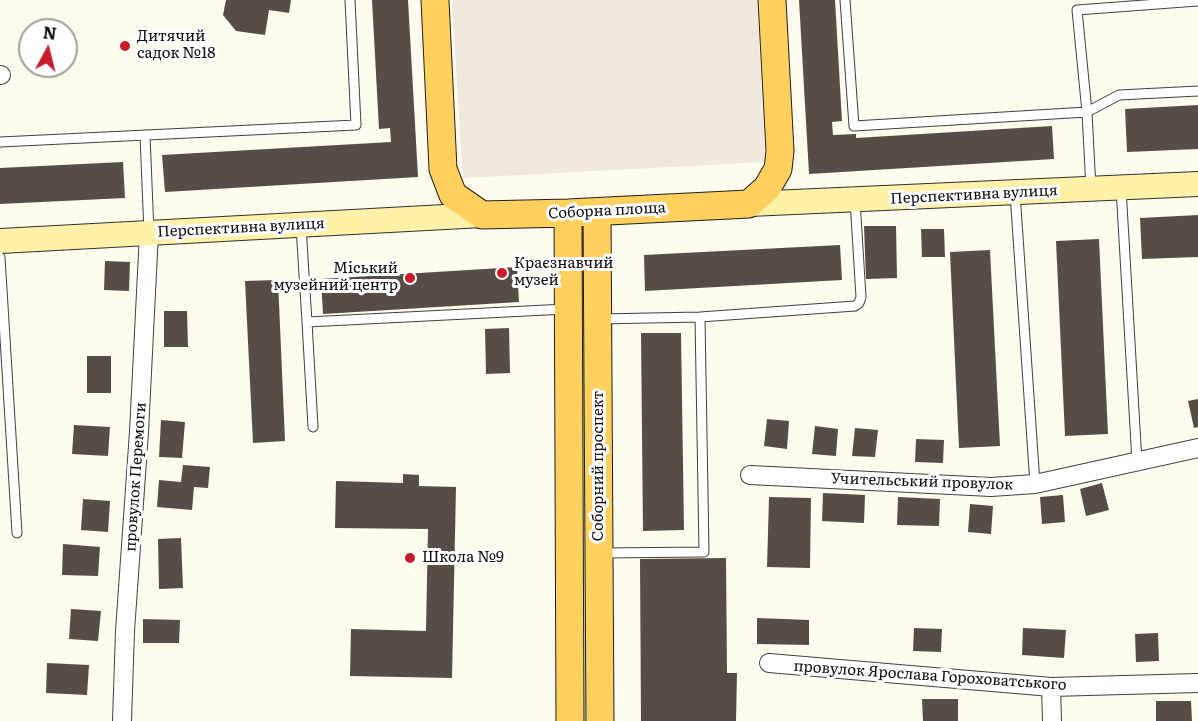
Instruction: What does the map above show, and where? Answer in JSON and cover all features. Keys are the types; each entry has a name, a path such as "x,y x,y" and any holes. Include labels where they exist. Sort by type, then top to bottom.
{"main road":[{"path":"435,0 443,169 453,195 482,215"},
{"path":"749,204 767,188 778,169 780,151 772,0"},
{"name":"Соборна площа","path":"482,215 749,204"},
{"name":"Соборний проспект","path":"597,212 600,721"},
{"name":"Соборний проспект","path":"568,213 570,721"}],"street":[{"name":"Перспективна вулиця","path":"749,204 1198,184"},
{"name":"Перспективна вулиця","path":"0,241 482,215"},
{"name":"провулок Перемоги","path":"122,721 125,631 140,420 149,233"},
{"name":"Учительський провулок","path":"750,475 991,487 1035,484 1198,448"},
{"name":"провулок Ярослава Гороховатського","path":"769,663 1051,687 1198,683"},
{"path":"1051,687 1052,721"}],"lane":[{"path":"0,141 356,125 350,0"},
{"path":"845,0 854,126 1087,112 1119,94 1198,91"},
{"path":"1091,189 1087,112 1077,10 1198,1"},
{"path":"145,135 149,233"},
{"path":"1121,188 1137,462"},
{"path":"1016,193 1035,484"},
{"path":"598,320 855,306 861,297 855,200"},
{"path":"300,225 313,427"},
{"path":"0,257 17,532"},
{"path":"307,322 568,309"},
{"path":"599,554 704,552 700,316"}],"green space":[{"path":"583,286 587,286 594,721 580,721 580,290"}],"shaded area":[{"path":"452,0 757,0 765,162 463,178"}],"building":[{"path":"226,0 291,0 289,13 269,10 265,35 236,31 223,15"},
{"path":"372,0 408,0 418,177 165,192 162,155 391,142 390,128 379,129"},
{"path":"799,0 835,0 842,121 832,122 833,135 856,134 856,138 1052,126 1054,159 809,174"},
{"path":"1198,105 1198,149 1127,152 1125,109"},
{"path":"123,162 125,198 0,204 0,168"},
{"path":"1198,215 1198,257 1142,259 1140,218"},
{"path":"864,226 896,226 897,278 866,279"},
{"path":"921,229 944,229 945,257 922,257"},
{"path":"1099,239 1108,434 1065,436 1056,241"},
{"path":"840,245 842,280 645,291 644,255"},
{"path":"990,250 1000,446 959,448 950,252"},
{"path":"105,261 130,262 129,291 104,290"},
{"path":"517,267 519,302 323,314 321,279"},
{"path":"278,280 285,441 253,443 245,281"},
{"path":"164,311 187,311 188,347 164,347"},
{"path":"509,328 510,373 486,374 485,329"},
{"path":"641,333 681,333 684,530 643,531"},
{"path":"87,356 111,356 111,393 87,393"},
{"path":"1198,399 1198,427 1194,428 1188,401"},
{"path":"767,419 789,421 787,449 764,446"},
{"path":"161,420 185,422 182,458 159,457"},
{"path":"74,425 110,427 108,456 72,454"},
{"path":"815,426 838,429 836,456 812,454"},
{"path":"855,428 878,430 875,457 852,456"},
{"path":"916,439 944,440 943,463 915,462"},
{"path":"183,465 210,467 208,488 194,487 192,510 157,507 159,480 181,482"},
{"path":"403,474 419,475 419,486 456,487 452,678 350,676 351,629 426,631 428,529 335,528 336,481 403,483"},
{"path":"1102,483 1109,510 1086,516 1080,489"},
{"path":"823,493 865,495 864,523 822,521"},
{"path":"1063,495 1065,522 1042,524 1040,497"},
{"path":"769,497 811,498 810,568 767,567"},
{"path":"898,497 940,499 939,526 897,525"},
{"path":"83,499 110,501 108,532 81,530"},
{"path":"970,504 993,506 991,534 968,532"},
{"path":"181,538 183,588 159,589 158,539"},
{"path":"63,544 100,547 98,576 62,575"},
{"path":"726,558 727,673 737,673 736,721 641,721 640,559"},
{"path":"71,609 101,611 98,641 69,639"},
{"path":"757,618 809,620 809,645 757,644"},
{"path":"143,619 180,620 179,643 143,643"},
{"path":"914,628 942,629 941,652 913,651"},
{"path":"1023,628 1066,630 1064,658 1022,655"},
{"path":"1158,633 1159,661 1136,662 1135,634"},
{"path":"47,663 89,665 87,695 46,693"},
{"path":"922,699 958,699 958,721 923,721"},
{"path":"1156,701 1191,701 1192,721 1156,721"}],"place":[{"name":"Дитячий садок №18","path":"125,46"},
{"name":"Краєзнавчий музей","path":"502,273"},
{"name":"Міський музейний центр","path":"410,278"},
{"name":"Школа №9","path":"410,558"}]}
